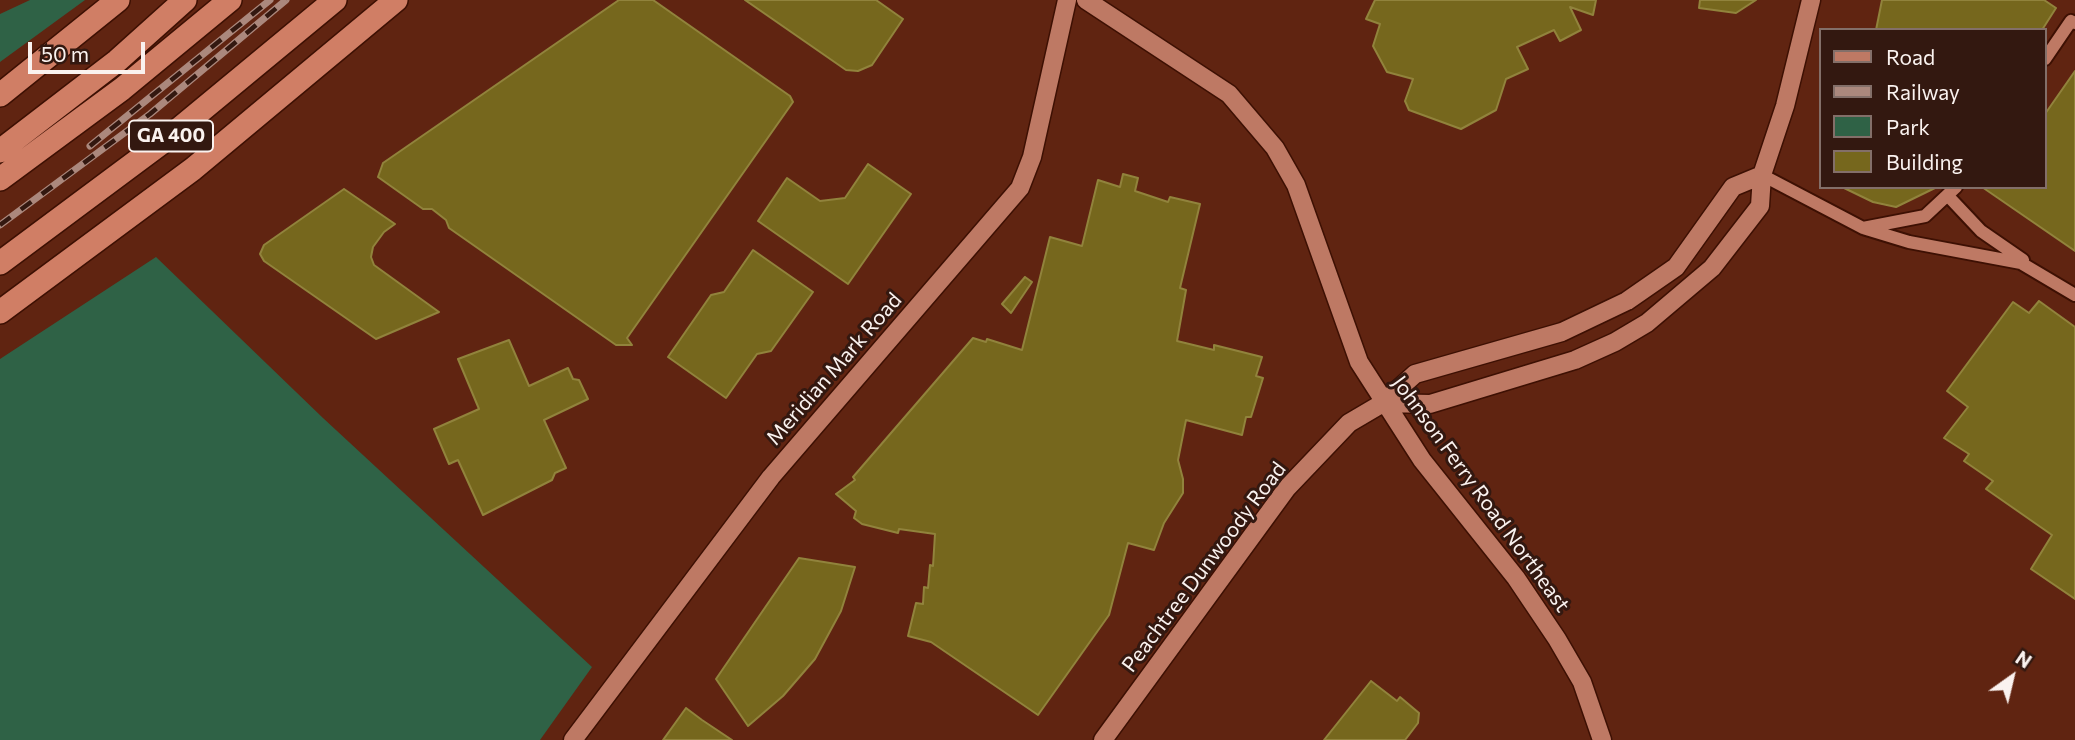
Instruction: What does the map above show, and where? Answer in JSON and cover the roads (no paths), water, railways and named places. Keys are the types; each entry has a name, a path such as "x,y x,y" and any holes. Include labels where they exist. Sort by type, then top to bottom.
{"highway":[{"path":"0,95 118,0"},
{"path":"0,151 117,61 185,0"},
{"name":"GA 400","path":"0,179 122,89 230,0"},
{"name":"GA 400","path":"0,263 168,138 335,0"},
{"path":"0,312 193,169 396,0"}],"main road":[{"name":"Meridian Mark Road","path":"573,740 771,477 1020,188 1032,157 1067,0"},
{"name":"Johnson Ferry Road Northeast","path":"1086,0 1229,94 1275,148 1296,186 1359,362 1422,460 1516,578 1558,639 1582,682 1602,740"},
{"path":"1383,403 1430,404 1575,360 1615,342 1647,323 1712,268 1760,206 1762,174 1785,106 1811,0"},
{"name":"Peachtree Dunwoody Road","path":"1103,740 1287,488 1349,423 1383,403 1415,373 1562,332 1627,301 1676,267 1733,187 1762,174"}],"street":[{"path":"2047,56 2071,21 2075,23"},
{"path":"1762,174 1863,228 1909,243 1958,250 2032,267"},
{"path":"1863,228 1925,216 1953,192 1980,231 2075,295"}],"railway":[{"path":"90,146 270,0"},
{"path":"0,225 150,114 286,0"}]}
